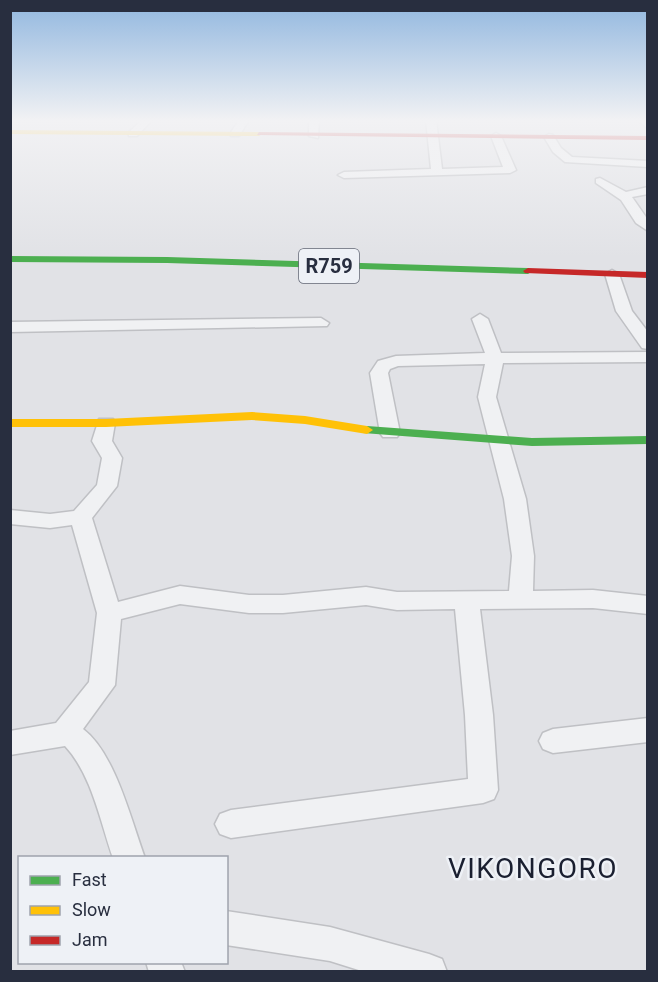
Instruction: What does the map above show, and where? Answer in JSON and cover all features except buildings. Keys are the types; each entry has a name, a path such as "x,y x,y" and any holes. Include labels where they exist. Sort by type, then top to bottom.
{"street":[{"path":"436,166 437,172"},
{"path":"344,174 510,170 508,166"},
{"path":"600,181 623,196 628,201 632,212 648,227"},
{"path":"623,196 648,190"},
{"name":"R759","path":"10,259 167,260 648,275"},
{"path":"612,274 624,311 648,344"},
{"path":"480,319 495,358 487,398 515,499 523,556 524,578 520,600"},
{"path":"10,327 321,323"},
{"path":"390,433 379,373 384,365 412,359 648,357"},
{"path":"10,423 106,423 252,416 305,420 390,433 532,442 648,440"},
{"path":"10,517 50,521 81,517 107,486 112,458 102,441 106,423"},
{"path":"64,733 102,685 109,613 81,517"},
{"path":"109,613 180,595 249,604 283,604 366,596 392,601 467,602 593,599 648,605"},
{"path":"231,824 483,790 479,715 467,602"},
{"path":"553,741 648,730"},
{"path":"10,743 64,733 75,738 87,750 100,776 128,856"},
{"path":"228,928 330,944 429,972"}],"traffic: fast":[{"path":"10,259 167,260 528,271"},
{"path":"367,430 532,442 648,440"}],"traffic: slow":[{"path":"10,423 106,423 252,416 305,420 367,430"}],"traffic: jam":[{"path":"528,271 648,275"}],"district":[{"name":"VIKONGORO","path":"533,868"}]}
